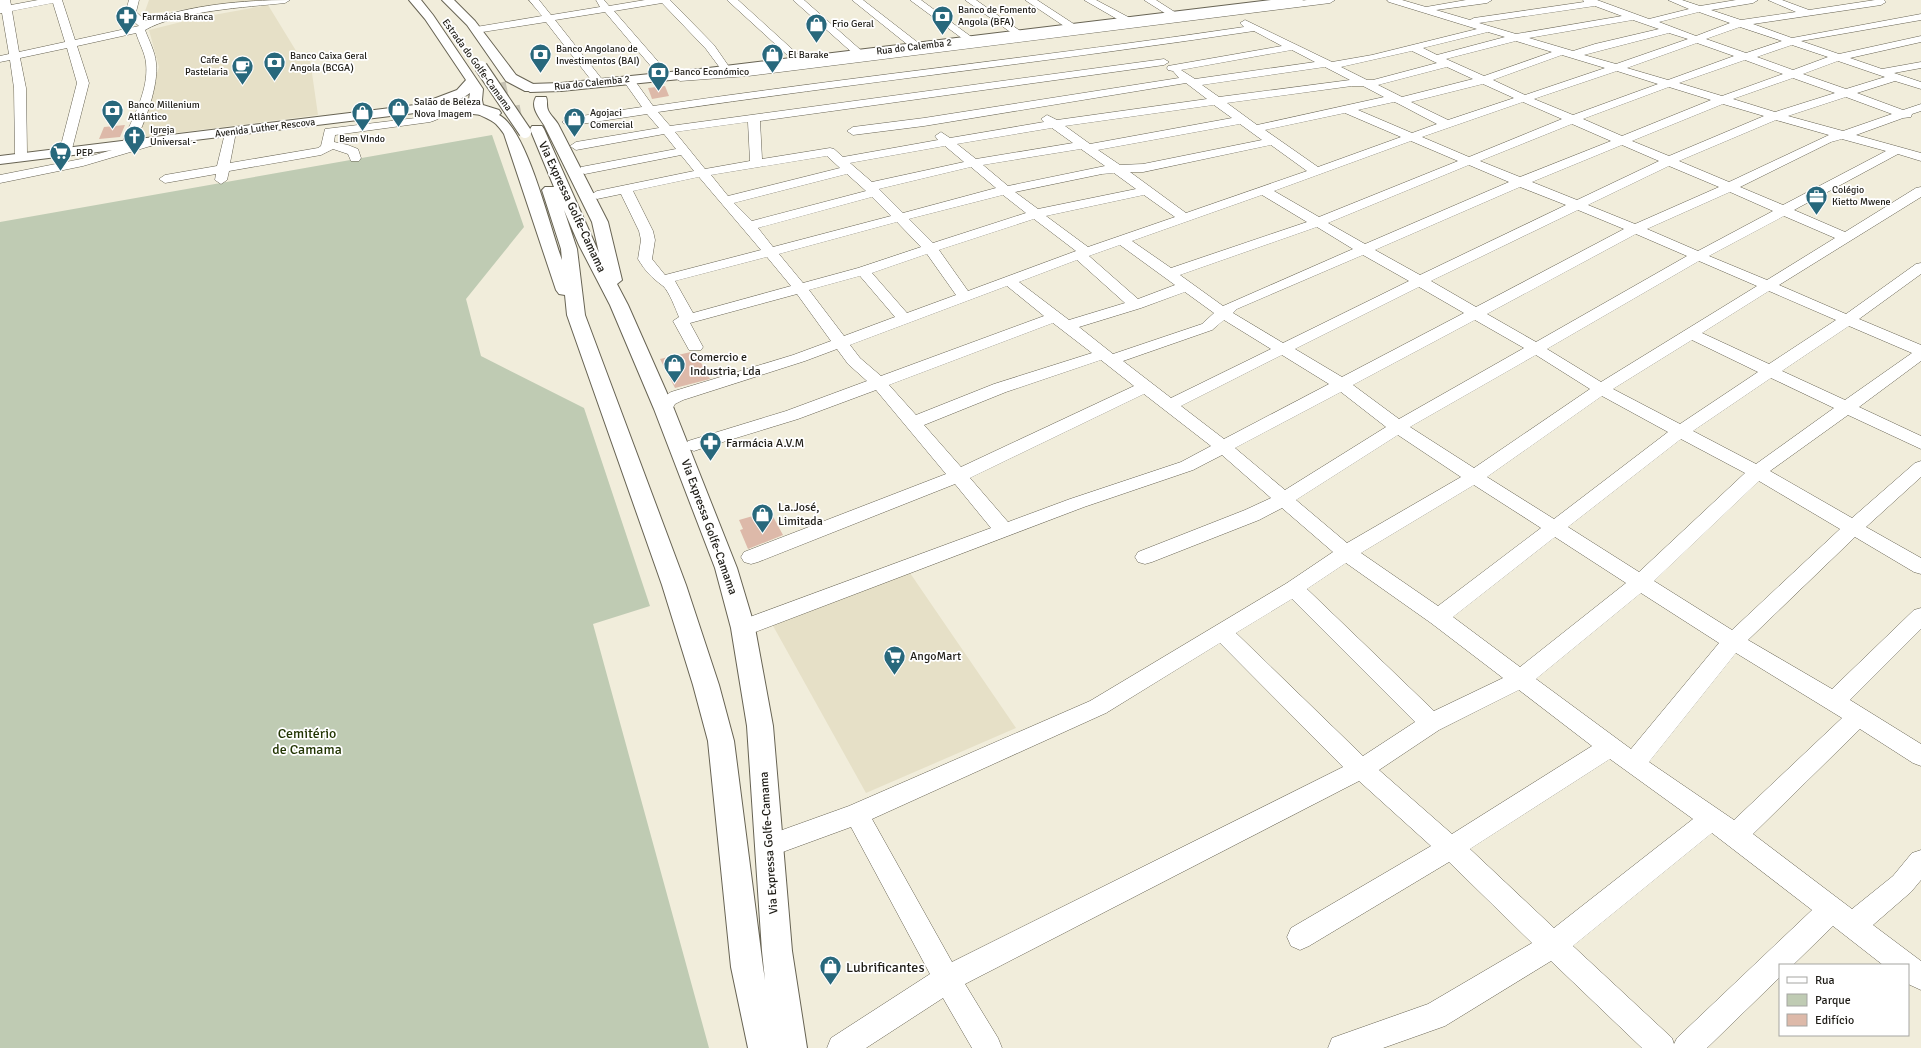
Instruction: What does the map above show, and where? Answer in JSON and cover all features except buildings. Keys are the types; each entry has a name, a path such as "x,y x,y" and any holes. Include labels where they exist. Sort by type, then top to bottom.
{"main road":[{"path":"415,0 472,80 477,89 476,105 482,111 501,121 511,134 537,205 551,253 576,315"},
{"name":"Estrada do Golfe-Camama","path":"426,0 457,37"},
{"name":"Estrada do Golfe-Camama","path":"438,0 467,31 487,66 531,130"},
{"path":"448,0 476,30 511,78 518,84 540,92 542,96 540,106 542,112 551,124 600,222 619,305"},
{"name":"Rua do Calemba 2","path":"509,87 560,87 855,56 917,47 950,45 1075,28 1119,24 1176,16 1224,7 1298,0"},
{"name":"Estrada do Golfe-Camama","path":"471,55 487,66"},
{"path":"529,108 541,100 576,91 664,77"},
{"path":"433,104 462,93 468,88 472,80"},
{"name":"Avenida Luther Rescova","path":"0,157 433,104 495,90"},
{"name":"Avenida Luther Rescova","path":"0,160 415,109 446,107 509,113"},
{"name":"Via Expressa Golfe-Camama","path":"531,130 587,245 619,305 666,400 726,568 743,628 760,726 777,951 791,1048"},
{"name":"Via Expressa Golfe-Camama","path":"531,130 569,249 576,315 674,586 706,685 720,741 747,966 764,1048"}],"street":[{"path":"21,154 20,88 15,56 4,7 53,0"},
{"path":"57,0 83,83 66,149"},
{"path":"129,141 150,85 152,72 142,27 131,15 130,11 134,0"},
{"path":"0,59 142,27 164,19 193,13 285,0"},
{"path":"534,0 599,83"},
{"path":"599,0 664,77 748,73 855,56 1119,24 1224,7 1251,0"},
{"path":"476,30 664,0 710,47 727,70"},
{"path":"732,0 799,61"},
{"path":"798,0 855,56 874,79 1082,253 1136,305"},
{"path":"857,0 917,47"},
{"path":"915,0 972,41"},
{"path":"970,0 1021,35"},
{"path":"1030,0 1075,28"},
{"path":"1089,0 1119,24 1141,45 1242,120 1317,172"},
{"path":"1149,0 1176,16"},
{"path":"1224,7 1330,0"},
{"path":"1392,0 1724,99 1776,116 1921,157"},
{"path":"1422,9 1487,0"},
{"path":"1673,0 1921,86"},
{"path":"1647,22 1700,9 1754,0"},
{"path":"1773,0 1921,49"},
{"path":"1467,22 1596,3 1623,1"},
{"path":"666,400 799,358 839,342 905,320 1082,253 1317,172 1447,124 1682,46 1708,34 1742,23 1807,12 1882,2"},
{"path":"1596,3 1667,30 1794,73 1921,120"},
{"path":"1224,7 1255,28 1361,83 1398,99 1447,124"},
{"path":"1901,9 1921,17"},
{"path":"1437,58 1518,37 1632,16"},
{"path":"1169,274 1316,223 1471,162 1573,119 1671,84 1732,60 1758,54 1792,41 1855,27 1921,17"},
{"path":"568,122 874,79 1141,45 1255,28"},
{"path":"852,131 924,122 1030,104 1190,81 1327,65 1414,48 1490,29"},
{"path":"1255,129 1344,108 1398,99 1484,80 1568,53 1667,30"},
{"path":"912,422 1000,388 1207,327 1225,314 1232,306 1366,250 1520,182 1724,99 1839,57 1921,39"},
{"path":"950,45 1030,104 1052,124 1148,190 1185,218"},
{"path":"576,146 667,130 1003,84 1168,65 1293,47"},
{"path":"1414,48 1523,98 1847,238"},
{"path":"725,201 846,165 948,141 1216,100 1361,83 1373,83 1449,64"},
{"path":"1882,72 1921,65"},
{"path":"1170,406 1420,281 1669,161 1776,116 1896,78"},
{"path":"631,83 650,110 725,201 749,226 800,288 854,361 878,382 1004,530"},
{"path":"165,179 321,151 327,148 328,134 332,132 426,120 432,118 446,107"},
{"path":"743,628 1004,530 1187,466 1635,229 1730,187 1827,139 1857,131 1921,107"},
{"path":"841,1048 947,979 1361,769 1431,723 1521,679 1640,583 1757,472 1921,353 1635,229 1411,138 1344,108"},
{"path":"754,119 756,164"},
{"path":"749,226 872,190 974,163 1086,147 1242,120"},
{"path":"221,181 230,132"},
{"path":"662,280 771,253 1005,190 1102,170 1143,168 1274,141"},
{"path":"0,179 83,162 150,142"},
{"path":"327,145 348,148 354,152 355,158"},
{"path":"1145,557 1252,515 1283,500 1398,427 1698,256 1897,150"},
{"path":"585,170 684,151"},
{"path":"597,195 702,173 822,152 830,152 846,165 930,248 965,297"},
{"path":"625,190 646,231 648,240 645,259 651,269 662,280 670,284 688,319"},
{"path":"695,347 681,321 864,271 1035,214 1148,190"},
{"path":"1262,190 1316,223 1366,250 1537,349 1601,389 1682,430 1854,527 1921,567"},
{"path":"769,846 857,814 1098,707 1294,588 1346,553 1474,477 1601,389 1847,238 1921,190"},
{"path":"1122,240 1225,314 1341,384 1398,427 1474,477 1732,641 1859,716 1921,756"},
{"path":"1438,617 1682,430 1847,320 1921,267"},
{"path":"864,271 905,320"},
{"path":"1009,281 1223,447 1346,553 1438,617 1610,747 1712,818 1903,964"},
{"path":"694,445 792,416 878,382 1061,322 1136,305 1187,286"},
{"path":"1690,333 1921,444"},
{"path":"751,557 958,476 1146,387"},
{"path":"1634,763 1732,641 1854,527 1921,468"},
{"path":"1294,588 1431,723"},
{"path":"1834,701 1921,616"},
{"path":"1222,632 1361,769 1451,848 1662,1048"},
{"path":"1735,835 1859,716"},
{"path":"1300,937 1451,848 1610,747"},
{"path":"857,814 947,979 988,1048"},
{"path":"1342,1048 1435,1016 1553,945 1712,818"},
{"path":"1852,926 1902,884 1921,861"},
{"path":"1687,1048 1831,910"},
{"path":"1909,969 1921,977"}],"shaded area":[{"path":"149,0 267,0 144,14"},
{"path":"268,5 298,54 309,52 318,115 136,138 159,67 149,30 197,18"},
{"path":"910,573 1016,728 866,793 772,624"}],"green space":[{"name":"Cemitério de Camama","path":"492,135 524,227 466,299 481,356 584,408 650,606 593,624 709,1048 0,1048 0,222"}],"tunnel":[{"path":"495,90 509,87"},
{"path":"509,113 524,110"}],"place":[{"name":"Farmácia Branca","path":"126,36"},
{"name":"Banco de Fomento Angola (BFA)","path":"943,36"},
{"name":"Frio Geral","path":"816,44"},
{"name":"Banco Angolano de Investimentos (BAI)","path":"541,74"},
{"name":"El Barake","path":"772,74"},
{"name":"Banco Caixa Geral Angola (BCGA)","path":"274,82"},
{"name":"Cafe & Pastelaria","path":"243,86"},
{"name":"Banco Económico","path":"658,92"},
{"name":"Salão de Beleza Nova Imagem","path":"398,128"},
{"name":"Banco Millenium Atlântico","path":"113,130"},
{"name":"Bem VIndo","path":"362,132"},
{"name":"Agojaci Comercial","path":"574,138"},
{"name":"Igreja Universal -","path":"135,156"},
{"name":"PEP","path":"61,172"},
{"name":"Colégio Kietto Mwene","path":"1816,216"},
{"name":"Comercio e Industria, Lda","path":"675,384"},
{"name":"Farmácia A.V.M","path":"710,462"},
{"name":"La.José, Limitada","path":"762,534"},
{"name":"AngoMart","path":"894,676"},
{"name":"Lubrificantes","path":"831,986"}]}
